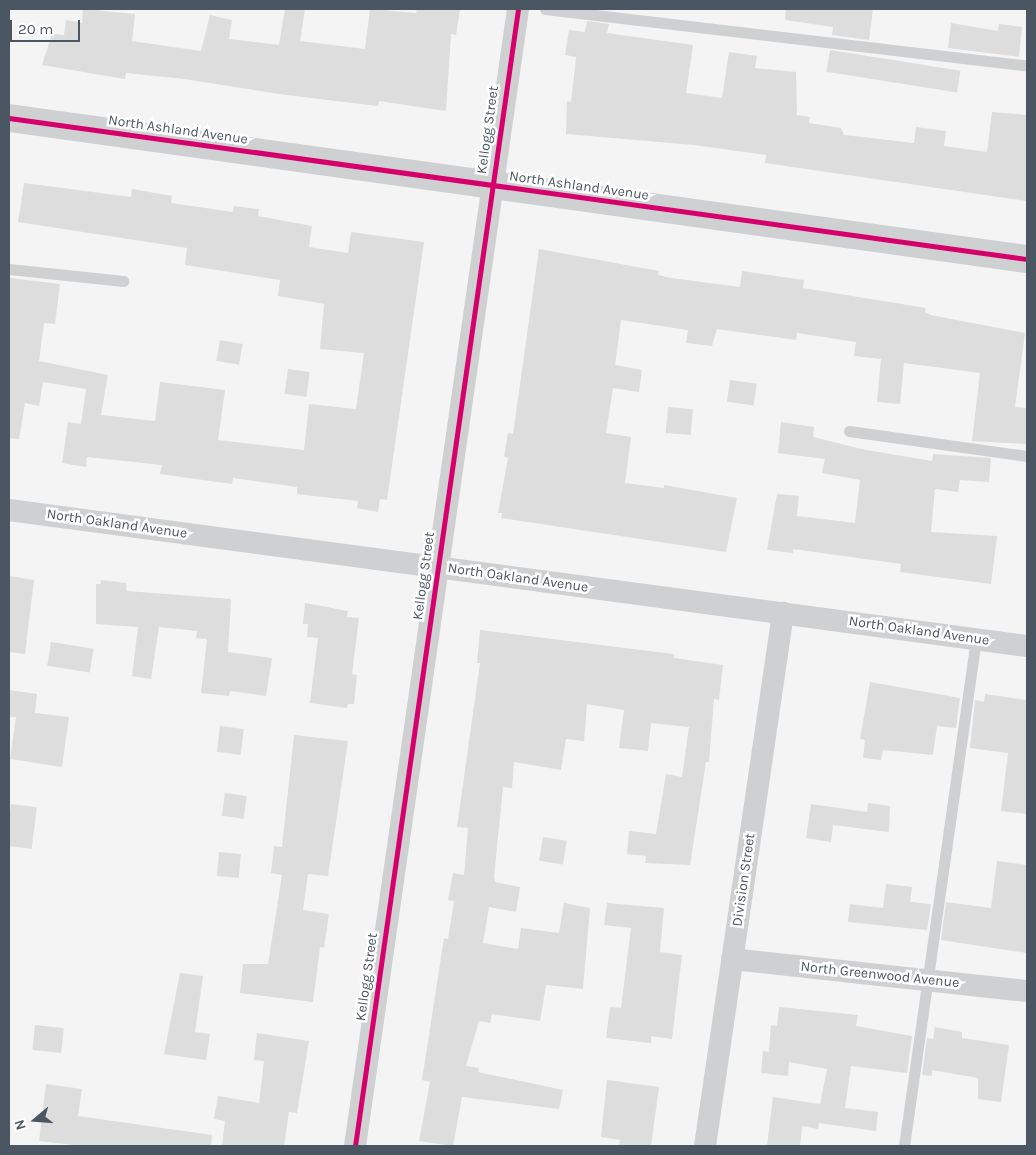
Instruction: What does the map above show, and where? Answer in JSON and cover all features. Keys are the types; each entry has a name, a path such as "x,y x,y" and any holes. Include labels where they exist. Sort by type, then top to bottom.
{"street":[{"name":"Kellogg Street","path":"355,1146 436,567 518,9"},
{"name":"North Ashland Avenue","path":"9,118 1027,259"},
{"name":"North Oakland Avenue","path":"9,510 1027,646"},
{"name":"Division Street","path":"705,1146 783,613"},
{"name":"North Greenwood Avenue","path":"732,959 1027,991"}],"lane":[{"path":"545,9 1027,66"},
{"path":"9,269 123,281"},
{"path":"849,431 1027,456"},
{"path":"904,1146 976,639"}],"building":[{"path":"83,9 135,14 132,41 201,51 210,15 232,20 229,39 279,45 285,9 305,9 300,41 365,49 370,9 416,13 417,9 460,9 456,35 451,34 446,111 379,101 378,106 286,95 184,79 126,73 125,79 42,65 52,34 64,35 66,20 82,23"},
{"path":"786,9 873,9 869,40 832,35 833,27 785,20"},
{"path":"587,21 609,24 607,33 693,45 686,93 722,98 729,52 757,56 755,68 796,72 797,115 810,117 809,123 841,128 844,135 914,143 916,127 946,131 944,146 987,152 992,112 1027,115 1027,201 765,163 766,155 694,145 566,134 567,101 571,102 576,57 565,55 569,30 585,32"},
{"path":"951,23 998,31 999,24 1022,27 1019,57 948,48"},
{"path":"830,50 960,71 957,92 827,72"},
{"path":"24,183 131,197 132,189 172,196 171,203 233,212 234,206 259,209 258,216 312,226 309,247 348,253 351,232 424,242 387,500 380,499 378,512 357,508 358,501 297,494 297,487 233,478 232,484 160,474 162,465 87,457 86,467 62,463 68,422 81,424 86,389 43,382 39,406 25,403 19,439 9,438 10,278 60,284 55,324 44,323 39,361 108,375 101,415 155,421 160,382 225,390 218,440 304,450 309,404 356,409 364,353 320,349 324,304 278,296 280,280 185,265 187,248 18,222"},
{"path":"539,249 659,271 658,275 671,278 740,287 742,271 804,280 803,288 926,308 925,312 931,315 1025,333 1015,407 1027,408 1027,444 972,441 980,373 904,363 900,404 877,402 881,359 854,356 856,342 797,333 796,340 717,329 712,346 686,343 688,330 621,320 615,365 642,370 639,392 613,388 606,433 631,437 625,483 664,488 664,485 737,498 726,552 501,518 502,513 498,513 508,458 504,457 508,433 513,434"},
{"path":"220,340 243,344 239,365 216,361"},
{"path":"288,369 310,372 306,397 285,394"},
{"path":"730,380 757,384 754,406 727,402"},
{"path":"668,407 693,409 691,435 666,433"},
{"path":"781,422 814,427 813,437 861,449 932,461 933,454 991,458 989,482 960,480 958,492 935,489 931,532 997,536 991,584 900,572 901,564 793,549 793,553 767,550 777,494 799,496 797,516 855,523 860,480 822,473 825,459 778,453"},
{"path":"9,576 34,580 25,654 9,652"},
{"path":"101,580 126,583 127,591 231,599 228,652 272,658 266,696 230,691 229,696 201,693 207,639 196,638 197,631 159,627 151,679 132,676 138,627 96,624 96,584 101,584"},
{"path":"305,603 348,611 347,617 359,618 352,674 357,675 354,704 348,704 347,708 310,703 318,638 307,637 308,624 303,624"},
{"path":"480,630 674,654 674,658 723,665 719,700 714,699 709,762 706,762 690,865 645,863 646,856 627,854 629,831 656,834 666,774 682,777 689,727 651,723 648,751 619,748 624,710 587,704 584,741 566,739 561,770 514,762 512,788 503,787 494,877 495,882 520,887 516,912 489,907 483,943 518,949 521,928 559,933 564,903 590,908 583,989 546,985 540,1021 492,1014 490,1023 479,1021 466,1066 479,1068 478,1072 563,1090 559,1109 462,1097 453,1146 419,1141 430,1082 422,1080 444,938 448,939 454,901 448,900 453,873 464,875 468,828 457,827 480,663 477,663"},
{"path":"51,642 93,649 90,672 47,666"},
{"path":"870,682 960,698 956,728 937,726 933,755 883,750 881,760 863,758 865,740 860,739"},
{"path":"9,690 37,694 35,713 69,717 62,767 10,759 16,717 9,717"},
{"path":"985,694 1027,700 1027,814 1001,811 1008,753 970,748 975,700 984,702"},
{"path":"220,726 244,729 241,755 217,752"},
{"path":"294,735 348,741 328,876 308,874 303,910 329,914 324,948 320,947 313,1002 240,993 243,964 268,964 282,875 271,873 274,846 282,847"},
{"path":"225,793 247,796 244,819 222,816"},
{"path":"868,803 890,806 889,832 833,825 831,842 806,838 811,804 867,812"},
{"path":"11,804 37,807 32,849 9,846"},
{"path":"543,837 567,841 563,864 539,861"},
{"path":"219,852 241,854 239,878 217,876"},
{"path":"997,861 1027,865 1027,953 941,940 946,902 991,908"},
{"path":"886,884 912,887 910,902 931,904 927,930 848,922 850,904 883,908"},
{"path":"607,903 664,908 660,952 682,955 672,1039 651,1036 651,1043 606,1038 610,1007 621,1008 631,928 604,925"},
{"path":"180,973 203,976 195,1032 210,1034 206,1060 164,1054"},
{"path":"779,1007 858,1015 856,1026 912,1036 907,1073 851,1066 845,1108 878,1112 876,1131 819,1123 818,1129 802,1126 800,1146 767,1146 773,1097 820,1104 827,1069 789,1062 788,1076 761,1073 763,1051 769,1052 771,1025 777,1026"},
{"path":"35,1025 64,1028 61,1053 32,1050"},
{"path":"935,1027 962,1032 962,1038 1009,1045 1001,1102 978,1099 978,1078 932,1070 932,1076 922,1075 927,1038 933,1039"},
{"path":"257,1033 309,1041 297,1113 289,1112 284,1146 222,1146 225,1121 214,1119 218,1096 259,1103 264,1061 254,1060"},
{"path":"607,1080 659,1087 651,1146 619,1146 620,1140 601,1137"},
{"path":"46,1084 82,1089 78,1116 212,1135 211,1146 82,1146 39,1141"}],"cycle path":[{"path":"355,1146 518,9"},
{"path":"9,118 1027,259"}]}
